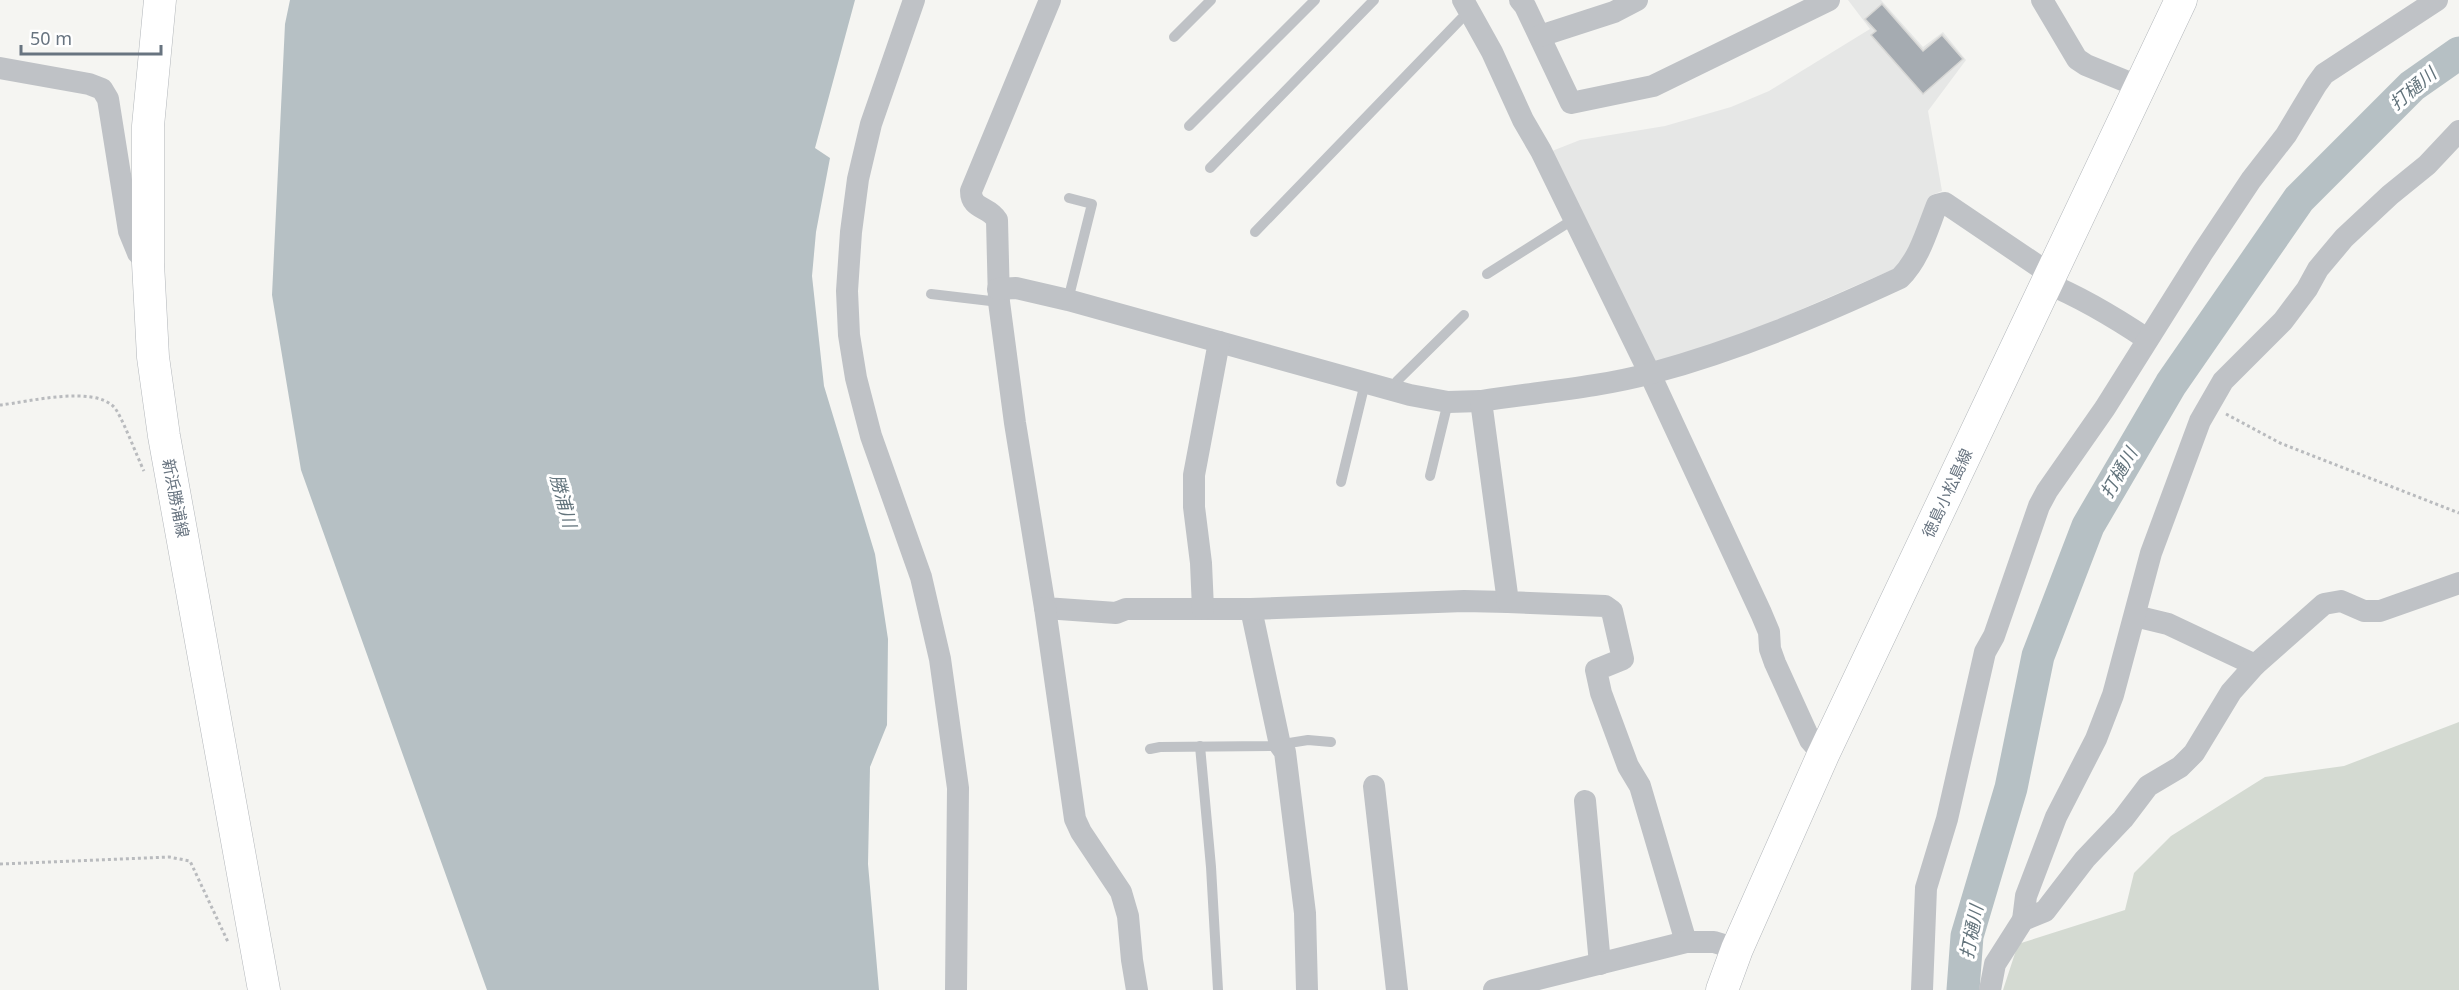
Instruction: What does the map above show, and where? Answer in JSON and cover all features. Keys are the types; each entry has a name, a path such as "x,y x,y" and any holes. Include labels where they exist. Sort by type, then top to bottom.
{"main road":[{"name":"新浜勝浦線","path":"160,0 148,126 148,263 153,357 164,436 264,990"},
{"name":"徳島小松島線","path":"1722,990 1737,949 1823,755 2181,0"}],"street":[{"path":"914,0 871,124 858,180 851,232 847,291 849,335 859,390 871,436 921,577 940,659 958,788 956,990"},
{"path":"1050,0 971,191 971,199 975,205 993,214 997,220 999,296 1015,423 1045,608 1075,819 1081,832 1121,892 1128,916 1137,990"},
{"path":"1520,0 1540,36 1571,103 1653,86 1829,0"},
{"path":"1540,36 1614,12 1638,0"},
{"path":"2042,0 2077,59 2086,65 2140,87"},
{"path":"1922,990 1926,888 1947,819 1985,652 1994,636 2039,506 2105,408 2147,339 2251,180 2286,135 2324,74 2437,0"},
{"path":"1466,7 1492,52 1523,120 1541,151 1650,374 1761,613 1769,632 1770,649 1779,673 1810,740 1823,755"},
{"path":"0,68 89,84 102,89 108,99 129,231 138,253 148,263"},
{"path":"1990,990 1989,984 1995,964 2023,920 2026,896 2056,817 2096,739 2113,695 2151,553 2200,421 2223,381 2283,321 2307,289 2318,268 2344,238 2390,195 2427,165 2459,131"},
{"path":"999,296 1016,288 1068,300 1365,383 1448,402 1481,401 1650,374 1708,357 1785,328 1900,278 1909,269 1918,253 1936,205 1945,203 2048,279 2101,309 2147,339"},
{"path":"1203,609 1202,563 1194,507 1194,475 1219,342"},
{"path":"1481,401 1508,602"},
{"path":"2023,920 2045,911 2085,859 2123,819 2148,786 2180,767 2194,753 2231,692 2255,665 2324,604 2341,601 2364,611 2380,611 2459,583"},
{"path":"1045,608 1116,613 1126,609 1251,609 1464,601 1605,606 1612,611 1623,659 1596,670 1628,766 1640,786 1686,942"},
{"path":"1251,609 1280,745 1285,752 1305,913 1307,990"},
{"path":"2135,616 2168,624 2255,665"},
{"path":"1374,786 1397,990"},
{"path":"1585,801 1600,964"},
{"path":"1494,990 1686,942 1714,942 1737,949"}],"lane":[{"path":"1174,37 1211,0"},
{"path":"1189,126 1315,0"},
{"path":"1210,168 1374,0"},
{"path":"1255,232 1461,19 1466,7"},
{"path":"1068,300 1092,204 1069,198"},
{"path":"1487,273 1574,219"},
{"path":"932,294 999,296"},
{"path":"1394,390 1397,381 1464,315"},
{"path":"1341,482 1365,383"},
{"path":"1430,476 1448,402"},
{"path":"1150,749 1280,745 1308,740 1331,742"},
{"path":"1200,746 1212,867 1218,990"}],"path":[{"path":"0,405 63,396 97,397 115,408 146,477"},
{"path":"2209,405 2280,443 2459,513"},
{"path":"0,864 169,857 190,861 229,943"}],"shaded area":[{"path":"1848,0 1881,0 1923,47 1943,32 1966,60 1928,111 1942,191 1932,195 1903,265 1733,339 1656,362 1547,153 1580,140 1665,126 1731,107 1769,91 1870,29"},
{"path":"2459,722 2459,990 2003,990 2018,944 2125,910 2134,873 2171,836 2265,777 2344,766"}],"water":[{"name":"勝浦川","path":"290,0 855,0 815,148 830,158 816,232 812,276 824,386 875,554 888,639 887,725 870,767 868,864 879,990 487,990 301,470 272,295 285,24"}],"building":[{"path":"1882,4 1923,51 1942,35 1963,59 1923,94 1871,35 1876,31 1865,19"}],"waterway":[{"name":"打樋川","path":"1963,990 1967,936 2011,788 2038,656 2088,526 2171,384 2299,199 2412,86 2459,53"}]}
